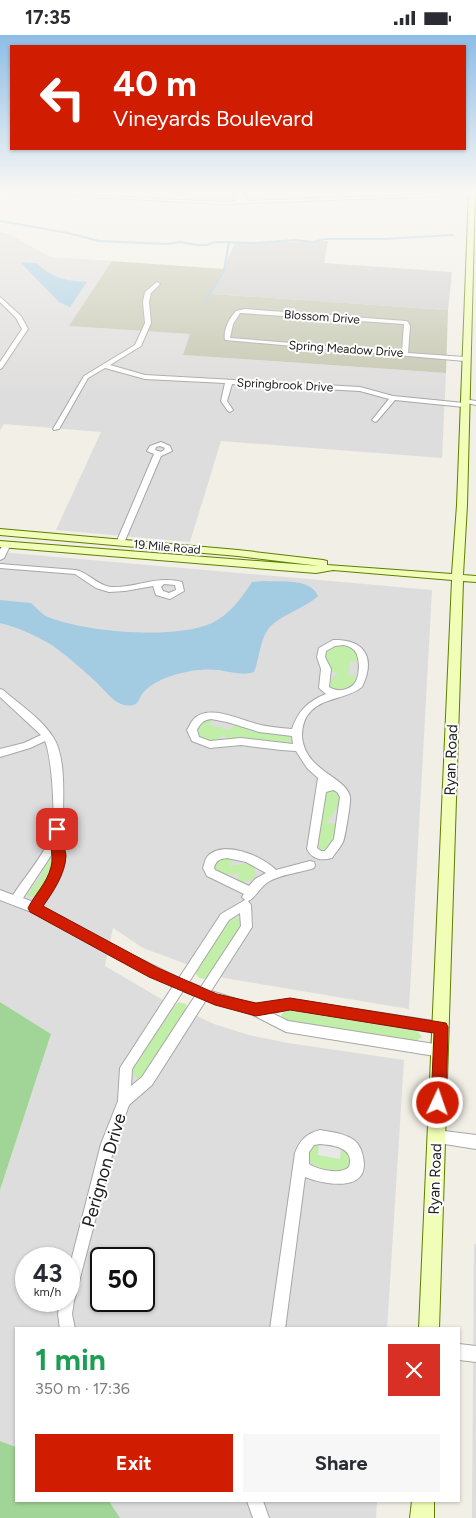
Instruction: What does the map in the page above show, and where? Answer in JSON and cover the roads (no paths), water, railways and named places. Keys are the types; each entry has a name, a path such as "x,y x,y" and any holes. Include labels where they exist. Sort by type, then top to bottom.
{"main road":[{"name":"Ryan Road","path":"429,1327 457,578 462,505 464,403 472,272"},
{"name":"19 Mile Road","path":"0,532 154,546 292,564 316,570 333,567 476,579"},
{"name":"19 Mile Road","path":"4,544 142,556 292,564"},
{"path":"142,556 152,553 155,549 154,546"},
{"path":"422,1518 423,1502"}],"street":[{"path":"56,429 82,381 138,346 148,323 146,302 148,292 156,284"},
{"path":"0,299 19,317 25,329 0,367"},
{"path":"0,308 8,307"},
{"name":"Blossom Drive","path":"227,339 235,315 238,312 406,323 405,354"},
{"name":"Spring Meadow Drive","path":"227,339 466,359"},
{"name":"Springbrook Drive","path":"105,366 145,377 368,390 393,398 464,403 476,401"},
{"path":"229,381 224,401 230,410"},
{"path":"375,420 393,398"},
{"path":"120,543 158,454"},
{"path":"0,558 4,544"},
{"path":"0,566 81,573 106,589 173,581 179,584 180,591 174,595 166,596 158,593 156,589 145,585"},
{"path":"156,589 159,584 165,581"},
{"path":"273,874 265,865 235,855 219,854 211,859 208,868 211,873 250,892 262,879 273,874 310,865 328,855 339,840 345,797 341,789 323,777 306,761 297,747 296,733 303,715 321,699 351,691 359,685 363,655 355,646 333,643 322,650 321,657 326,669 321,699"},
{"path":"324,688 329,693 336,694"},
{"path":"0,692 47,736 53,749 56,768 58,819 56,839 60,854 57,869 35,908"},
{"path":"296,733 256,728 211,715 196,722 192,730 195,739 207,745 218,745 236,741 297,747"},
{"path":"0,753 27,745 47,736"},
{"path":"310,865 323,777"},
{"path":"321,789 329,786 341,789"},
{"path":"16,900 56,839"},
{"path":"312,849 319,856 328,855"},
{"name":"Perignon Drive","path":"124,1101 147,1081 246,927 245,905 250,892"},
{"path":"0,895 35,908 154,973 202,995 256,1009 286,1026 440,1051"},
{"name":"Perignon Drive","path":"80,1253 108,1144 124,1101 126,1068 225,917 245,905"},
{"path":"256,1009 290,1004 441,1027"},
{"path":"277,1327 301,1155 307,1141 320,1137 342,1140 354,1149 357,1154 358,1165 351,1175 342,1178 320,1175 304,1169 301,1155"},
{"path":"437,1137 476,1141"},
{"path":"297,1185 307,1177 320,1175"},
{"path":"65,1312 68,1327"},
{"path":"460,1352 476,1354"},
{"path":"255,1502 261,1518"}],"water":[{"path":"20,262 37,263 48,272 60,278 87,282 70,307 59,302"},
{"path":"252,582 295,582 309,586 318,596 271,626 263,640 254,672 241,674 210,669 189,671 157,682 142,694 136,704 130,705 118,703 79,667 50,644 38,637 0,623 0,600 31,603 48,617 84,627 154,633 196,628 212,623 230,611"}],"waterway":[{"path":"205,302 224,271 226,260"}]}
